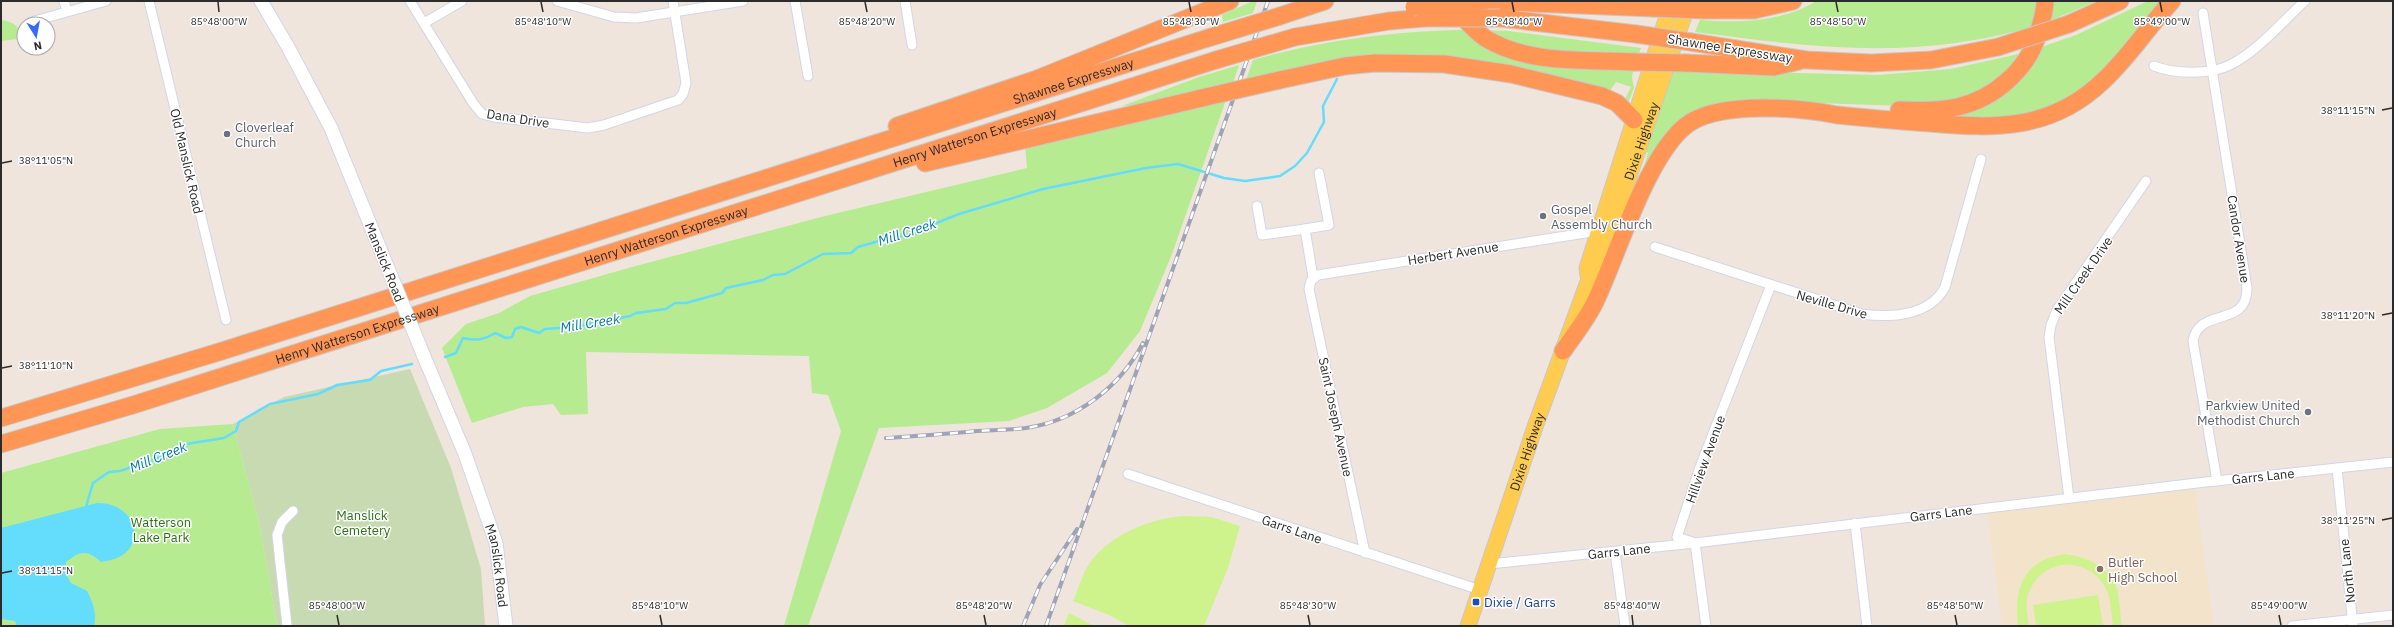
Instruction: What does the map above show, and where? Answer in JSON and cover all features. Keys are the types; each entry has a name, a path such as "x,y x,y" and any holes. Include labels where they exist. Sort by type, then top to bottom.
{"highway":[{"name":"Shawnee Expressway","path":"822,160 940,125 1325,1"},
{"path":"1448,1 1474,30 1485,38 1520,53 1545,57 1774,67 1807,60"},
{"path":"1419,13 1484,2 1703,10 1754,10 1794,1"},
{"path":"1821,112 1837,109 1933,111 1959,107 1980,98 2007,82 2022,66 2035,44 2045,10 2045,1"},
{"name":"Shawnee Expressway","path":"1331,30 1389,21 1419,13 1500,18 1636,34 1807,60 1899,62 1931,60 1998,47 2069,24 2120,1"},
{"path":"1563,351 1596,302 1651,172 1662,152 1676,134 1702,116 1723,110 1749,109 1821,112 1837,115 1987,128 2015,125 2034,120 2067,107 2103,81 2172,1"},
{"path":"822,160 878,133 1037,79 1228,2"},
{"name":"Henry Watterson Expressway","path":"1,444 133,405 1216,60 1295,38 1331,30"},
{"path":"860,174 920,164 1280,80 1345,66 1375,62 1444,64 1510,74 1602,96 1617,103 1634,120"},
{"name":"Henry Watterson Expressway","path":"1,418 227,350 822,160"}],"main road":[{"name":"Manslick Road","path":"261,1 331,128 423,354 466,454 496,543 506,626"},
{"name":"Dixie Highway","path":"1589,279 1587,268 1598,231 1672,1"},
{"name":"Dixie Highway","path":"1468,626 1589,279 1597,270 1689,1"}],"street":[{"path":"64,1 67,11"},
{"path":"52,16 106,1"},
{"name":"Old Manslick Road","path":"149,1 226,320"},
{"name":"Dana Drive","path":"410,1 478,110 488,116 572,127 596,127 663,107 681,97 686,83 675,12"},
{"path":"424,24 462,1"},
{"path":"557,1 614,17 636,18 744,1"},
{"path":"673,1 675,12"},
{"path":"795,1 808,76"},
{"path":"905,1 912,45"},
{"path":"2154,66 2176,72 2227,66 2240,59 2305,1"},
{"name":"Candor Avenue","path":"2203,13 2247,288 2246,300 2242,307 2233,314 2202,324 2196,330 2193,341 2217,481"},
{"name":"Neville Drive","path":"1655,247 1771,286 1863,314 1890,316 1927,307 1941,294 1947,281 1981,159"},
{"path":"1258,206 1262,235 1329,225 1319,173"},
{"name":"Mill Creek Drive","path":"2069,498 2050,337 2051,324 2057,310 2146,181"},
{"name":"Saint Joseph Avenue","path":"1305,229 1312,279 1309,289 1365,553"},
{"name":"Herbert Avenue","path":"1312,279 1598,231"},
{"name":"Hillview Avenue","path":"1695,543 1677,537 1700,467 1771,286"},
{"name":"Garrs Lane","path":"1489,564 1695,543 2069,498 2393,462"},
{"name":"North Lane","path":"2337,468 2353,623"},
{"name":"Garrs Lane","path":"1128,474 1480,590"},
{"path":"287,626 277,535 282,522 293,511"},
{"path":"1855,523 1867,626"},
{"path":"1695,543 1706,626"},
{"path":"1615,552 1625,626"},
{"path":"2292,626 2353,623 2393,616"}],"shaded area":[{"name":"Butler High School","path":"2195,489 2214,626 2002,626 1987,512"}],"green space":[{"path":"1253,1 1257,1 1253,13 1223,22 1222,15"},
{"path":"1816,1 2039,1 2035,26 1991,37 1948,44 1866,48 1783,43 1695,32 1700,20 1760,20 1790,13"},
{"path":"2051,1 2097,1 2049,21"},
{"path":"2148,1 2163,1 2110,69 2057,106 2002,120 1950,117 2039,48 2076,35"},
{"path":"1,20 16,25 16,39 1,41"},
{"path":"1468,30 1477,40 1634,68 1632,77 1634,88 1628,103 1624,101 1631,87 1616,82 1609,92 1448,59 1245,83 1253,60 1278,53 1379,35"},
{"path":"1483,30 1508,31 1641,48 1638,56 1530,49"},
{"path":"2023,53 1987,89 1963,100 1905,106 1785,102 1683,125 1641,176 1648,153 1644,151 1673,70 1878,75 1951,69"},
{"path":"1239,65 1232,86 1152,103 1122,106 1199,77"},
{"path":"1226,100 1172,254 1140,331 1107,373 1047,408 1009,421 879,428 808,626 784,626 841,431 828,395 812,393 809,356 586,352 588,414 561,415 553,404 523,407 472,423 442,348 466,324 499,313 530,296 632,267 825,216 1027,168 1025,146"},
{"name":"Manslick Cemetery","path":"410,369 451,468 481,569 485,626 277,626 260,526 233,424 284,397"},
{"name":"Watterson Lake Park","path":"233,424 260,526 277,626 1,626 1,473 160,429"},
{"path":"1183,516 1211,517 1240,526 1228,568 1204,626 1129,626 1109,615 1073,601 1086,569 1094,557 1104,547 1128,531 1142,525"},
{"path":"2066,554 2074,555 2097,564 2104,569 2114,581 2119,598 2122,626 2113,626 2109,597 2102,582 2093,573 2082,567 2070,565 2059,566 2048,570 2039,577 2032,586 2026,602 2029,626 2018,626 2017,599 2024,578 2031,569 2040,562 2052,557"},
{"path":"2098,595 2103,626 2036,626 2033,605"},
{"path":"1069,613 1094,626 1064,626"}],"water":[{"path":"97,503 112,505 123,511 131,520 134,530 133,541 128,551 117,558 101,562 92,555 84,553 75,556 66,562 66,574 71,583 87,591 91,600 95,612 94,626 17,626 15,621 1,619 1,528"}],"waterway":[{"name":"Mill Creek","path":"445,357 456,353 463,338 480,339 495,333 506,338 512,337 515,329 521,327 539,333 545,329 573,327 630,316 636,313 666,309 675,303 686,303 722,293 726,288 763,280 773,275 785,274 823,254 851,253 858,247 896,236 904,236 959,214 1043,189 1146,168 1178,164 1224,178 1245,181 1280,176 1295,166 1307,153 1324,122 1323,106 1337,79"},
{"name":"Mill Creek","path":"86,507 93,483 109,472 120,471 164,456 186,444 224,438 236,431 239,422 270,404 318,394 337,385 370,380 381,371 412,364"}],"railway":[{"path":"1046,626 1268,1"},
{"path":"886,438 1026,428 1062,418 1079,410 1109,387 1122,374 1143,343"},
{"path":"1023,626 1040,585 1077,529"}],"place":[{"name":"Cloverleaf Church","path":"227,134"},
{"name":"Gospel Assembly Church","path":"1543,216"},
{"name":"Parkview United Methodist Church","path":"2308,412"},
{"name":"Butler High School","path":"2100,569"},
{"name":"Dixie / Garrs","path":"1476,602"}]}
